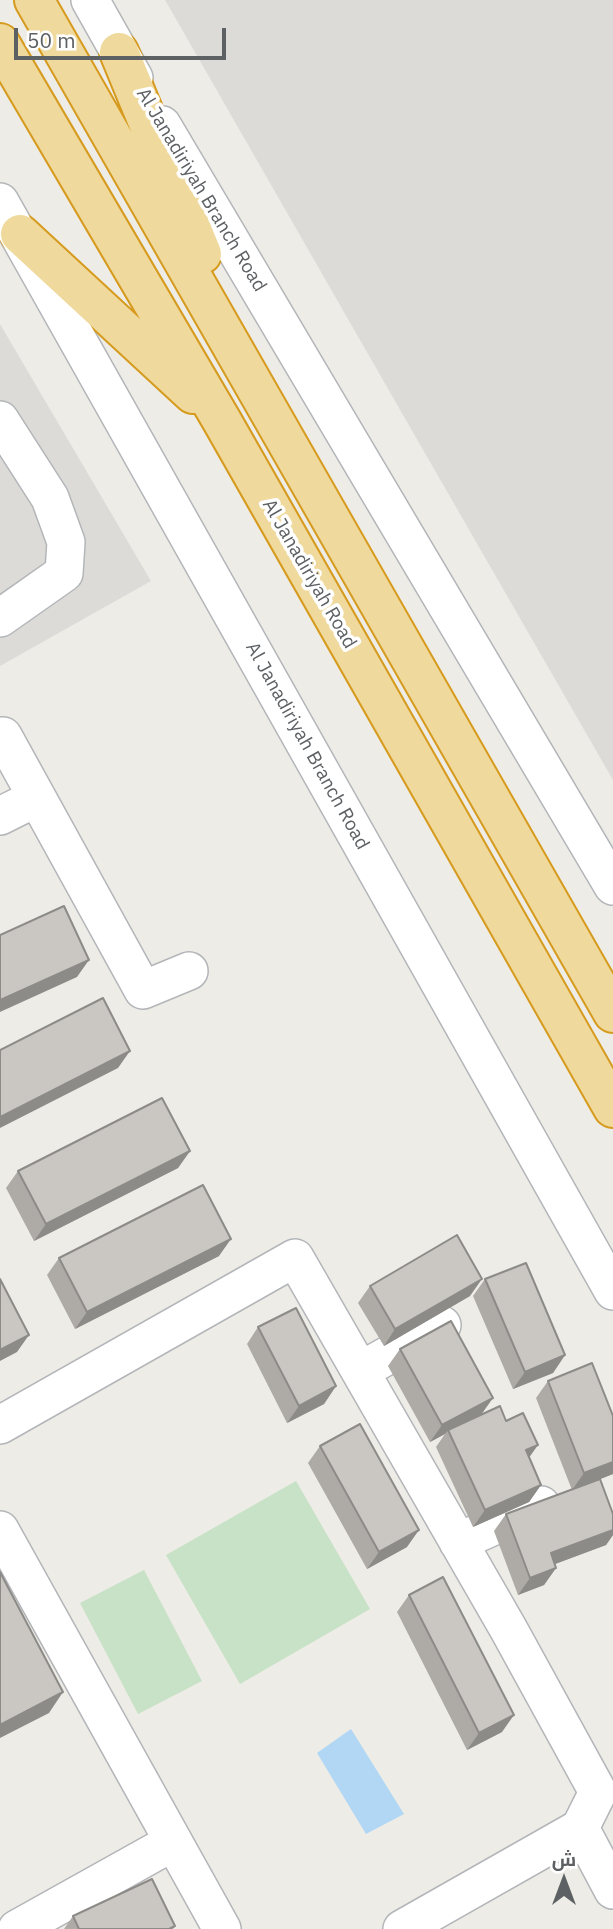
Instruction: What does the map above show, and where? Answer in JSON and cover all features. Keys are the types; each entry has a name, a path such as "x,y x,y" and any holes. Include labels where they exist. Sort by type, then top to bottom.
{"highway":[{"path":"34,0 613,1013"},
{"name":"Al Janadiriyah Road","path":"0,43 222,421 613,1108"},
{"path":"119,52 261,398"},
{"path":"10,218 222,421"}],"street":[{"name":"Al Janadiriyah Branch Road","path":"90,0 613,886"},
{"name":"Al Janadiriyah Branch Road","path":"10,218 613,1291"},
{"path":"0,420 50,498 66,542 64,573 0,618"},
{"path":"2,736 143,990 189,971"},
{"path":"0,816 36,797"},
{"path":"0,1425 295,1258 598,1792 580,1828 402,1929"},
{"path":"360,1371 442,1325"},
{"path":"458,1542 541,1505"},
{"path":"0,1530 222,1929"},
{"path":"580,1828 613,1890"},
{"path":"17,1929 173,1842"}],"shaded area":[{"path":"165,0 613,0 613,780 399,408"},
{"path":"0,324 151,581 0,666"}],"green space":[{"path":"296,1481 370,1609 240,1684 166,1555"},
{"path":"144,1570 202,1681 138,1714 80,1603"}],"water":[{"path":"351,1729 404,1814 366,1834 317,1753"}],"building":[{"path":"64,906 89,960 0,1000 0,935"},
{"path":"103,998 130,1051 0,1117 0,1050"},
{"path":"162,1098 190,1151 46,1224 18,1171"},
{"path":"203,1185 231,1239 87,1312 59,1258"},
{"path":"457,1235 482,1279 395,1329 370,1286"},
{"path":"526,1263 565,1355 525,1372 485,1279"},
{"path":"0,1279 29,1335 0,1350"},
{"path":"296,1308 336,1386 299,1406 258,1327"},
{"path":"451,1321 493,1398 442,1425 400,1349"},
{"path":"592,1363 613,1416 613,1462 584,1473 548,1381"},
{"path":"500,1406 506,1421 523,1413 538,1445 526,1450 541,1485 485,1510 448,1430"},
{"path":"360,1424 419,1530 379,1552 320,1446"},
{"path":"600,1479 613,1514 613,1530 551,1553 556,1568 530,1578 506,1514"},
{"path":"0,1572 63,1692 0,1725"},
{"path":"443,1577 514,1715 479,1733 409,1595"},
{"path":"152,1879 175,1926 169,1929 79,1929 73,1916"}]}
